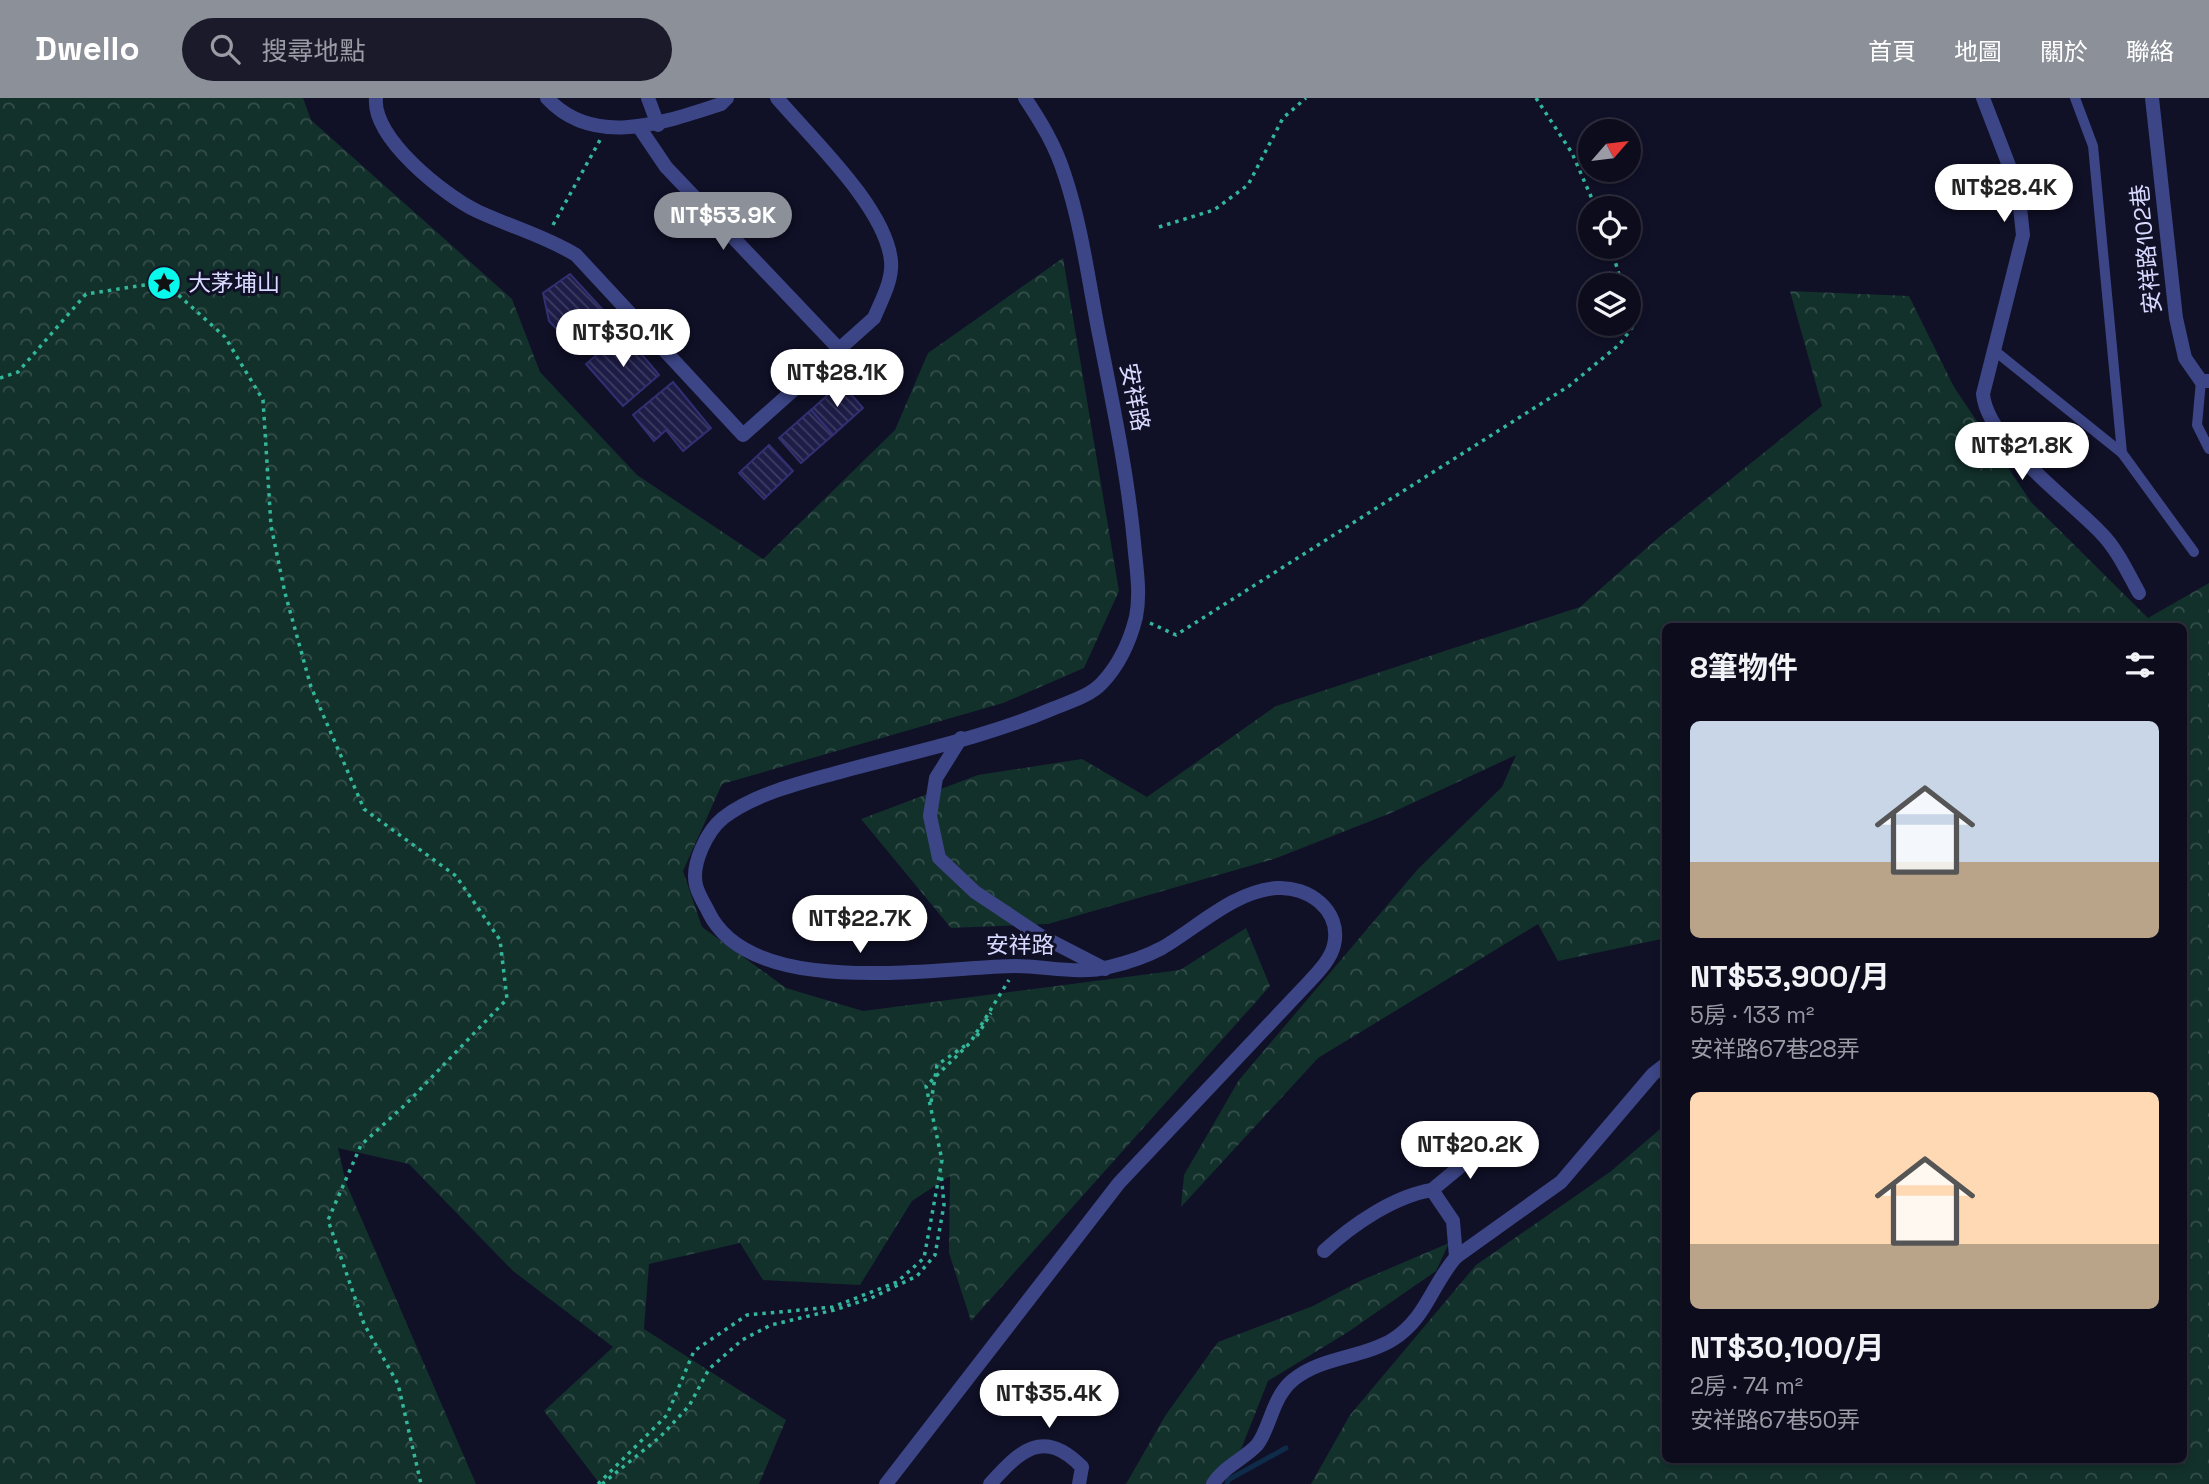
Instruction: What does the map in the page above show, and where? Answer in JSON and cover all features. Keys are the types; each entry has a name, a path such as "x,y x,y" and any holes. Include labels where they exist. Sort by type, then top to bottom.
{"street":[{"path":"376,98 382,127 402,153 454,197 476,210 547,237 576,255 743,435 874,318 885,292 892,264 887,239 868,204 778,98"},
{"path":"547,98 559,111 606,129 658,125 721,104 727,98"},
{"path":"648,98 658,125"},
{"name":"安祥路","path":"886,1484 1119,1183 1322,967 1334,947 1335,929 1328,911 1314,895 1300,889 1282,887 1257,891 1212,915 1158,950 1105,969 839,974 800,970 768,960 736,943 717,928 696,886 701,851 710,834 721,820 745,805 801,783 1023,721 1098,688 1119,663 1136,617 1138,589 1128,485 1081,242 1065,174 1048,133 1026,98"},
{"path":"1983,98 2018,189 2022,235 1983,394 1984,409 2015,452 2104,535 2139,593"},
{"name":"安祥路102巷","path":"2152,98 2176,318 2185,358 2205,381"},
{"path":"639,127 666,167 840,350"},
{"path":"961,738 936,778 930,816 939,858 975,892 1041,936 1105,969"},
{"path":"1213,1484 1258,1444 1271,1410 1293,1380 1330,1361 1391,1341 1422,1314 1442,1273 1456,1257 1561,1182 1653,1074 1662,1067"},
{"path":"1324,1251 1341,1235 1412,1193 1432,1190 1486,1145"},
{"path":"1432,1190 1453,1221 1456,1257"},
{"path":"990,1484 1019,1453 1044,1447 1068,1452 1082,1467 1079,1484"}],"lane":[{"path":"2075,98 2093,146 2122,453"},
{"path":"1995,351 2122,453 2194,552"},
{"path":"2205,381 2197,425 2209,449"}],"path":[{"path":"1160,227 1214,210 1248,185 1283,118 1306,98"},
{"path":"1536,98 1572,153 1591,196"},
{"path":"547,237 606,129"},
{"path":"0,378 18,372 86,294 164,282 225,337 263,400 271,526 285,593 311,687 364,809 456,876 500,940 507,999 405,1104 361,1144 328,1220 364,1324 398,1384 421,1484"},
{"path":"1136,617 1176,635 1569,386 1620,344 1626,336"},
{"path":"600,1484 667,1415 694,1351 747,1315 833,1307 897,1282 924,1258 942,1160 926,1086 970,1043 1012,971"},
{"path":"600,1484 660,1437 688,1406 709,1368 742,1340 771,1325 809,1317 871,1298 917,1276 935,1255 944,1205 930,1100 937,1065 977,1037 988,1021 1012,971"}],"green space":[{"path":"0,98 303,98 311,120 512,299 540,372 637,475 763,559 895,430 928,353 1063,258 1119,591 1084,668 1003,703 722,784 683,871 702,927 786,988 863,1011 1180,970 1246,928 1270,986 971,1321 949,1253 950,1176 912,1201 860,1285 763,1280 740,1243 649,1264 644,1329 786,1420 759,1484 600,1484 544,1411 613,1347 513,1271 409,1164 338,1148 346,1183 476,1484 0,1484"},
{"path":"1790,291 1909,296 1954,387 2031,502 2148,618 2209,583 2209,1484 1311,1484 1350,1415 1476,1265 1610,1172 1662,1127 1662,1463 2187,1463 2187,623 1662,623 1662,939 1558,961 1538,924 1318,1058 1181,1207 1184,1175 1239,1080 1418,869 1502,787 1516,755 1391,813 1274,859 1048,924 951,928 861,819 978,775 1082,759 1147,797 1276,706 1580,607 1659,537 1822,406"},
{"path":"1449,1243 1436,1271 1348,1332 1268,1381 1236,1462 1219,1484 1126,1484 1165,1416 1218,1342 1313,1306 1360,1281"}],"building":[{"path":"570,274 614,322 580,354 549,321 543,293"},
{"path":"623,332 659,375 623,406 586,364"},
{"path":"673,382 711,428 683,451 666,430 654,441 633,415"},
{"path":"841,383 863,408 833,435 811,410"},
{"path":"811,410 833,435 801,463 779,438"},
{"path":"769,445 793,471 764,499 739,473"}],"waterway":[{"path":"1227,1484 1228,1480 1286,1448"}],"place":[{"name":"大茅埔山","path":"164,283"}]}
